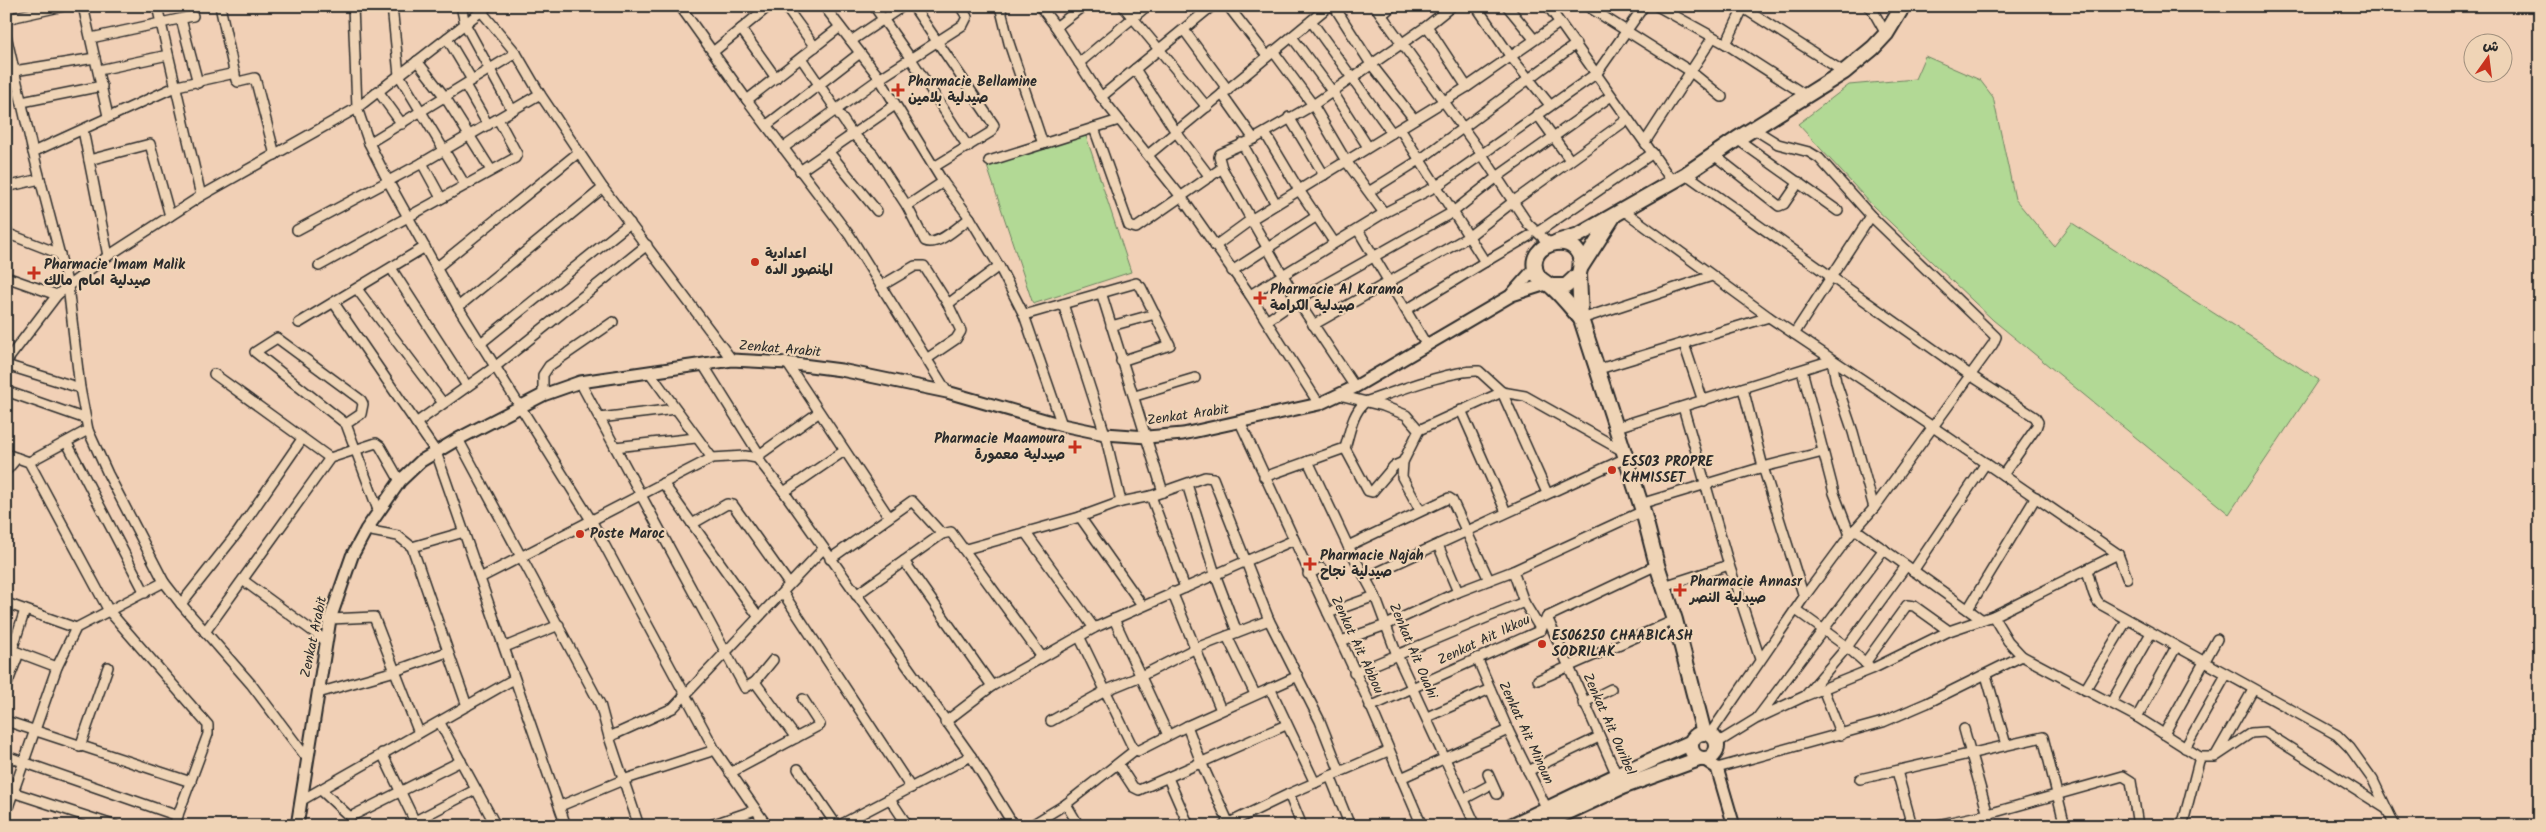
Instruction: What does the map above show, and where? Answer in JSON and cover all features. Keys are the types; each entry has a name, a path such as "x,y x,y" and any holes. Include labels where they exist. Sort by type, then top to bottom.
{"main road":[{"path":"1581,319 1538,274 1536,262 1553,243 1579,235 1686,174 1737,139 1844,72 1873,48 1886,34 1903,6"},
{"path":"1549,285 1566,286 1580,271 1619,212"},
{"path":"1553,243 1572,246 1580,260 1581,319 1599,369 1642,508 1657,565 1715,754 1707,762 1619,781"},
{"path":"1511,826 1550,815 1619,781 1690,744 1697,734 1710,736"},
{"path":"1690,744 1690,750 1707,762"},
{"path":"1538,826 1550,815"}],"street":[{"path":"6,19 64,6"},
{"path":"83,6 108,116"},
{"path":"157,6 201,196"},
{"path":"220,6 235,74 238,82 255,78 275,155"},
{"path":"353,6 357,108 369,144 388,182 458,307 591,520 715,750 767,826"},
{"path":"392,6 399,75 466,185"},
{"path":"461,6 465,24 512,110"},
{"path":"680,6 747,100 850,236 928,358 946,392"},
{"path":"785,6 815,47"},
{"path":"824,6 879,79 943,182 970,218 999,266 1024,315 1062,425"},
{"path":"874,6 968,146"},
{"path":"851,41 903,6"},
{"path":"913,6 938,40 994,125 991,132 934,167"},
{"path":"783,148 879,79 966,22 967,17 960,6"},
{"path":"1000,6 1009,43 1043,144"},
{"path":"1040,6 1056,26 1101,97 1182,198 1268,320 1319,404"},
{"path":"1056,26 1083,6"},
{"path":"1123,6 1158,50 1207,106"},
{"path":"1079,63 1146,6"},
{"path":"1101,97 1212,6"},
{"path":"1228,6 1313,105 1346,161 1370,191 1384,213"},
{"path":"1148,155 1329,6"},
{"path":"1334,6 1371,64 1414,119"},
{"path":"1375,6 1514,201 1534,234 1536,262 1512,295"},
{"path":"1382,14 1392,6"},
{"path":"1355,387 1297,300 1284,274 1222,168 1219,155 1254,139 1289,117 1313,105 1427,26 1452,6"},
{"path":"1476,6 1529,81 1550,105"},
{"path":"1507,6 1534,39"},
{"path":"1548,6 1672,181"},
{"path":"1586,6 1690,72 1722,97"},
{"path":"1250,295 1334,242 1358,230 1384,213 1437,186 1597,73 1644,6"},
{"path":"1657,6 1726,44 1807,96"},
{"path":"1868,6 1872,9 1886,34"},
{"path":"713,52 765,7"},
{"path":"1726,44 1742,7 1844,72"},
{"path":"80,388 6,363 57,295 108,256 201,196 357,108 485,9 516,53 540,94 603,188 732,360"},
{"path":"91,38 193,16"},
{"path":"182,19 198,83"},
{"path":"1311,21 1352,77 1421,159 1484,262"},
{"path":"1215,246 1252,219 1467,87 1559,23"},
{"path":"1427,26 1467,87"},
{"path":"747,100 840,27"},
{"path":"741,29 776,78"},
{"path":"1184,30 1254,139"},
{"path":"6,35 32,152 68,286 80,388 88,430 108,474 164,582 251,684 306,758"},
{"path":"1292,37 1332,91 1368,148"},
{"path":"1645,142 1713,37"},
{"path":"447,38 488,125"},
{"path":"1370,191 1421,159 1529,81 1576,44"},
{"path":"369,144 516,53"},
{"path":"767,125 860,53"},
{"path":"99,70 168,54"},
{"path":"14,71 95,58"},
{"path":"801,58 852,133 873,154 907,206 925,241 929,243 937,241 970,218"},
{"path":"416,61 445,97 491,170"},
{"path":"1135,69 1176,132 1210,177"},
{"path":"32,152 176,86 235,74"},
{"path":"22,102 102,86"},
{"path":"378,91 402,124"},
{"path":"297,230 422,163 540,94"},
{"path":"1268,320 1297,300 1453,212 1497,177 1611,96"},
{"path":"800,171 852,133 895,105"},
{"path":"1537,114 1570,160"},
{"path":"1289,117 1324,175"},
{"path":"319,266 515,158 517,154 498,119"},
{"path":"1313,325 1468,237 1514,201 1628,119"},
{"path":"990,161 1119,120"},
{"path":"1094,128 1131,228 1136,228 1182,198 1222,168"},
{"path":"1710,736 1760,659 1804,597 1852,532 1874,508 1996,338 1871,216 1815,154 1778,144 1754,129"},
{"path":"83,130 108,256"},
{"path":"1265,132 1299,190 1334,242"},
{"path":"1737,139 1838,210"},
{"path":"1242,143 1276,204"},
{"path":"89,160 150,144 170,216"},
{"path":"828,151 877,211"},
{"path":"436,268 579,152"},
{"path":"1406,310 1534,234 1653,153"},
{"path":"1714,155 1780,206 1784,204 1799,182"},
{"path":"422,163 441,198"},
{"path":"1686,174 1970,375 2037,420 2036,428 2003,475"},
{"path":"6,187 40,179"},
{"path":"907,206 943,182"},
{"path":"458,307 603,188"},
{"path":"1619,212 1769,317 2118,554 2127,578"},
{"path":"1232,270 1317,216"},
{"path":"1794,334 1833,277 1871,216"},
{"path":"481,343 630,223"},
{"path":"1358,230 1426,344"},
{"path":"6,233 60,254"},
{"path":"1534,234 1553,243"},
{"path":"416,423 496,366 647,246"},
{"path":"300,323 426,248"},
{"path":"881,286 915,266 924,266 948,304 961,331 956,339 928,358"},
{"path":"948,304 999,266"},
{"path":"391,268 468,386"},
{"path":"6,276 57,295"},
{"path":"1581,319 1712,276"},
{"path":"1024,315 1136,283 1155,314 1170,346 1121,361"},
{"path":"1512,295 1549,285"},
{"path":"358,289 442,403"},
{"path":"1101,292 1163,492"},
{"name":"Zenkat Arabit","path":"297,826 302,800 306,758 330,618 352,556 366,530 400,480 421,461 519,406 543,395 580,382 704,366 732,360 787,363 841,370 946,392 1062,425 1104,434 1147,437 1183,434 1319,404 1355,387 1512,295"},
{"path":"334,303 436,452 566,826"},
{"path":"1063,304 1104,434 1121,502"},
{"path":"1111,326 1155,314"},
{"path":"1599,369 1769,317"},
{"path":"543,395 543,375 549,366 613,322"},
{"path":"346,424 361,414 363,404 360,400 277,338 256,352 256,354 346,424 378,510"},
{"path":"1684,344 1703,401"},
{"path":"1617,428 1832,360"},
{"path":"1832,360 1836,382 1853,432 1874,508"},
{"path":"787,363 818,413 889,517"},
{"path":"704,366 758,456 945,722 971,756 1014,826"},
{"path":"1802,370 1834,493 1852,532 1884,549 1981,619"},
{"path":"1403,462 1394,466 1375,490 1369,493 1345,448 1355,414 1366,402 1471,371 1479,371 1502,392 1547,493"},
{"path":"650,373 712,458"},
{"path":"214,374 330,458"},
{"path":"1134,396 1195,378"},
{"path":"580,382 724,653 745,688 755,682 773,660"},
{"path":"1743,388 1763,467 1804,597"},
{"path":"6,391 86,419"},
{"path":"1420,510 1402,477 1403,462 1419,430 1502,392 1526,396 1625,455"},
{"path":"1339,395 1383,406 1406,415 1419,430"},
{"path":"1683,407 1729,564 1760,659"},
{"path":"599,418 676,409"},
{"path":"1461,410 1506,512"},
{"path":"480,578 712,458 758,456 818,413"},
{"name":"Zenkat Ait Abbou","path":"1240,422 1308,574 1341,641 1422,826"},
{"path":"29,462 88,430"},
{"path":"615,447 696,438"},
{"path":"181,604 238,532 302,439"},
{"path":"458,439 520,558 559,625 600,704 639,826"},
{"path":"67,443 145,593"},
{"path":"205,632 244,581 330,458 372,443 378,444 400,480"},
{"path":"1264,477 1345,448"},
{"path":"784,492 844,451"},
{"path":"1341,641 1386,625 1458,592 1513,571 1642,508 1705,485 1763,467 1824,452"},
{"path":"6,454 29,462 109,611 208,725 208,734 192,782 174,826"},
{"path":"1365,578 1625,455"},
{"path":"6,470 17,458"},
{"name":"Zenkat Ait Ouahi","path":"1308,461 1348,546 1375,596 1397,655 1476,826"},
{"path":"1805,696 1910,569 1986,463"},
{"path":"966,549 1080,517 1121,502 1152,496 1209,476 1213,478 1244,561 1269,620 1320,721 1340,772"},
{"path":"664,483 758,616"},
{"path":"1187,484 1215,574 1237,632"},
{"path":"1152,496 1185,588"},
{"path":"1968,609 2036,497"},
{"path":"1348,546 1420,510 1451,498 1489,580"},
{"path":"830,559 910,501 914,501 942,534"},
{"path":"692,524 730,504 789,584"},
{"path":"1080,517 1142,606"},
{"path":"366,530 398,536 412,547 467,706"},
{"path":"412,547 464,532"},
{"path":"856,595 942,534 951,532 966,549 1042,657"},
{"path":"1025,532 1094,628"},
{"path":"945,722 992,686 1042,657 1080,638 1094,628 1172,592 1294,540"},
{"path":"1438,545 1458,592"},
{"path":"609,737 673,708 823,549"},
{"path":"1756,719 1825,631 1884,549"},
{"path":"1710,736 1756,719 1949,631 1993,616 2118,554"},
{"path":"904,561 992,686"},
{"path":"1664,586 1729,564"},
{"name":"Zenkat Ait Ikkou","path":"1370,707 1541,630 1547,617 1657,565"},
{"path":"1308,574 1322,568"},
{"path":"1513,571 1524,602 1541,630"},
{"path":"2087,571 2097,602 2151,634 2336,735 2361,761 2373,780 2395,826"},
{"path":"244,581 326,641"},
{"path":"6,814 10,791 24,762 57,667 76,628 164,582"},
{"path":"1172,592 1221,710"},
{"path":"783,593 912,788"},
{"path":"1328,613 1375,596"},
{"path":"6,602 76,628"},
{"path":"1354,673 1524,602"},
{"path":"1869,666 1907,605 1914,606 1949,631"},
{"path":"25,610 11,648 57,667"},
{"path":"1796,610 1847,646 1869,666"},
{"path":"330,618 374,616 419,733"},
{"path":"1993,616 2008,641 2022,656 2137,717 2200,757 2215,757 2251,733 2266,732 2385,808"},
{"name":"Zenkat Ait Ouribel","path":"1547,617 1583,703 1619,781"},
{"path":"1114,619 1168,735"},
{"path":"1051,721 1106,690 1141,676 1196,648 1269,620"},
{"path":"1538,680 1675,620"},
{"path":"2085,690 2127,620"},
{"path":"504,647 559,625"},
{"path":"2111,703 2151,634"},
{"path":"1227,636 1255,694"},
{"path":"1080,638 1135,750"},
{"path":"2164,734 2217,638"},
{"path":"2137,717 2176,647"},
{"path":"318,693 395,671 447,652"},
{"path":"6,687 20,653"},
{"path":"1734,826 1707,762 1841,735 1903,714 2022,656"},
{"name":"Zenkat Ait Minoun","path":"1477,658 1508,730 1550,815"},
{"path":"80,747 108,667"},
{"path":"1986,675 2006,745"},
{"path":"2185,748 2226,675"},
{"path":"1030,826 1066,804 1135,750 1142,750 1168,735 1298,676"},
{"path":"302,800 514,679"},
{"path":"755,682 796,738"},
{"path":"1270,688 1315,783"},
{"path":"1427,717 1490,689"},
{"path":"1583,703 1611,689"},
{"path":"1823,689 1841,735"},
{"path":"2215,757 2252,690"},
{"path":"730,773 820,725 803,699"},
{"path":"6,721 80,747 192,782"},
{"path":"440,722 496,826"},
{"path":"1118,764 1133,787 1139,790 1286,725"},
{"path":"1187,726 1228,825 1289,794 1388,751"},
{"path":"1964,729 1991,826"},
{"path":"1401,778 1445,756 1508,730"},
{"path":"1528,771 1599,737"},
{"path":"1860,779 2044,737 2066,826"},
{"path":"560,806 623,780 715,750"},
{"path":"382,753 416,824 475,790"},
{"path":"6,756 178,816"},
{"path":"798,769 838,826 971,756"},
{"path":"2179,826 2184,819 2200,757"},
{"path":"321,790 349,822 400,792 461,761"},
{"path":"1897,771 1912,826"},
{"path":"1488,774 1497,794"},
{"path":"1330,776 1350,826"},
{"path":"1932,826 1988,814 2111,778 2126,777 2132,785 2138,826"},
{"path":"1168,778 1189,826"},
{"path":"1464,799 1492,784"},
{"path":"10,791 116,826"},
{"path":"1289,794 1302,826"},
{"path":"890,799 908,826"},
{"path":"1066,804 1079,826"},
{"path":"708,826 755,810"}],"green space":[{"path":"1925,56 1980,80 1993,97 2015,199 2054,246 2072,223 2319,380 2229,514 1993,320 1873,206 1798,124 1849,85 1915,79"},
{"path":"1085,133 1131,272 1033,304 987,166"}],"place":[{"name":"Pharmacie Bellamine صيدلية بلامين","path":"898,90"},
{"name":"اعدادية المنصور الده","path":"755,262"},
{"name":"Pharmacie Imam Malik صيدلية امام مالك","path":"34,273"},
{"name":"Pharmacie Al Karama صيدلية الكرامة","path":"1260,298"},
{"name":"Pharmacie Maamoura صيدلية معمورة","path":"1075,447"},
{"name":"ES503 PROPRE KHMISSET","path":"1612,470"},
{"name":"Poste Maroc","path":"580,534"},
{"name":"Pharmacie Najah صيدلية نجاح","path":"1310,564"},
{"name":"Pharmacie Annasr صيدلية النصر","path":"1680,590"},
{"name":"ES06250 CHAABICASH SODRILAK","path":"1542,644"}]}
